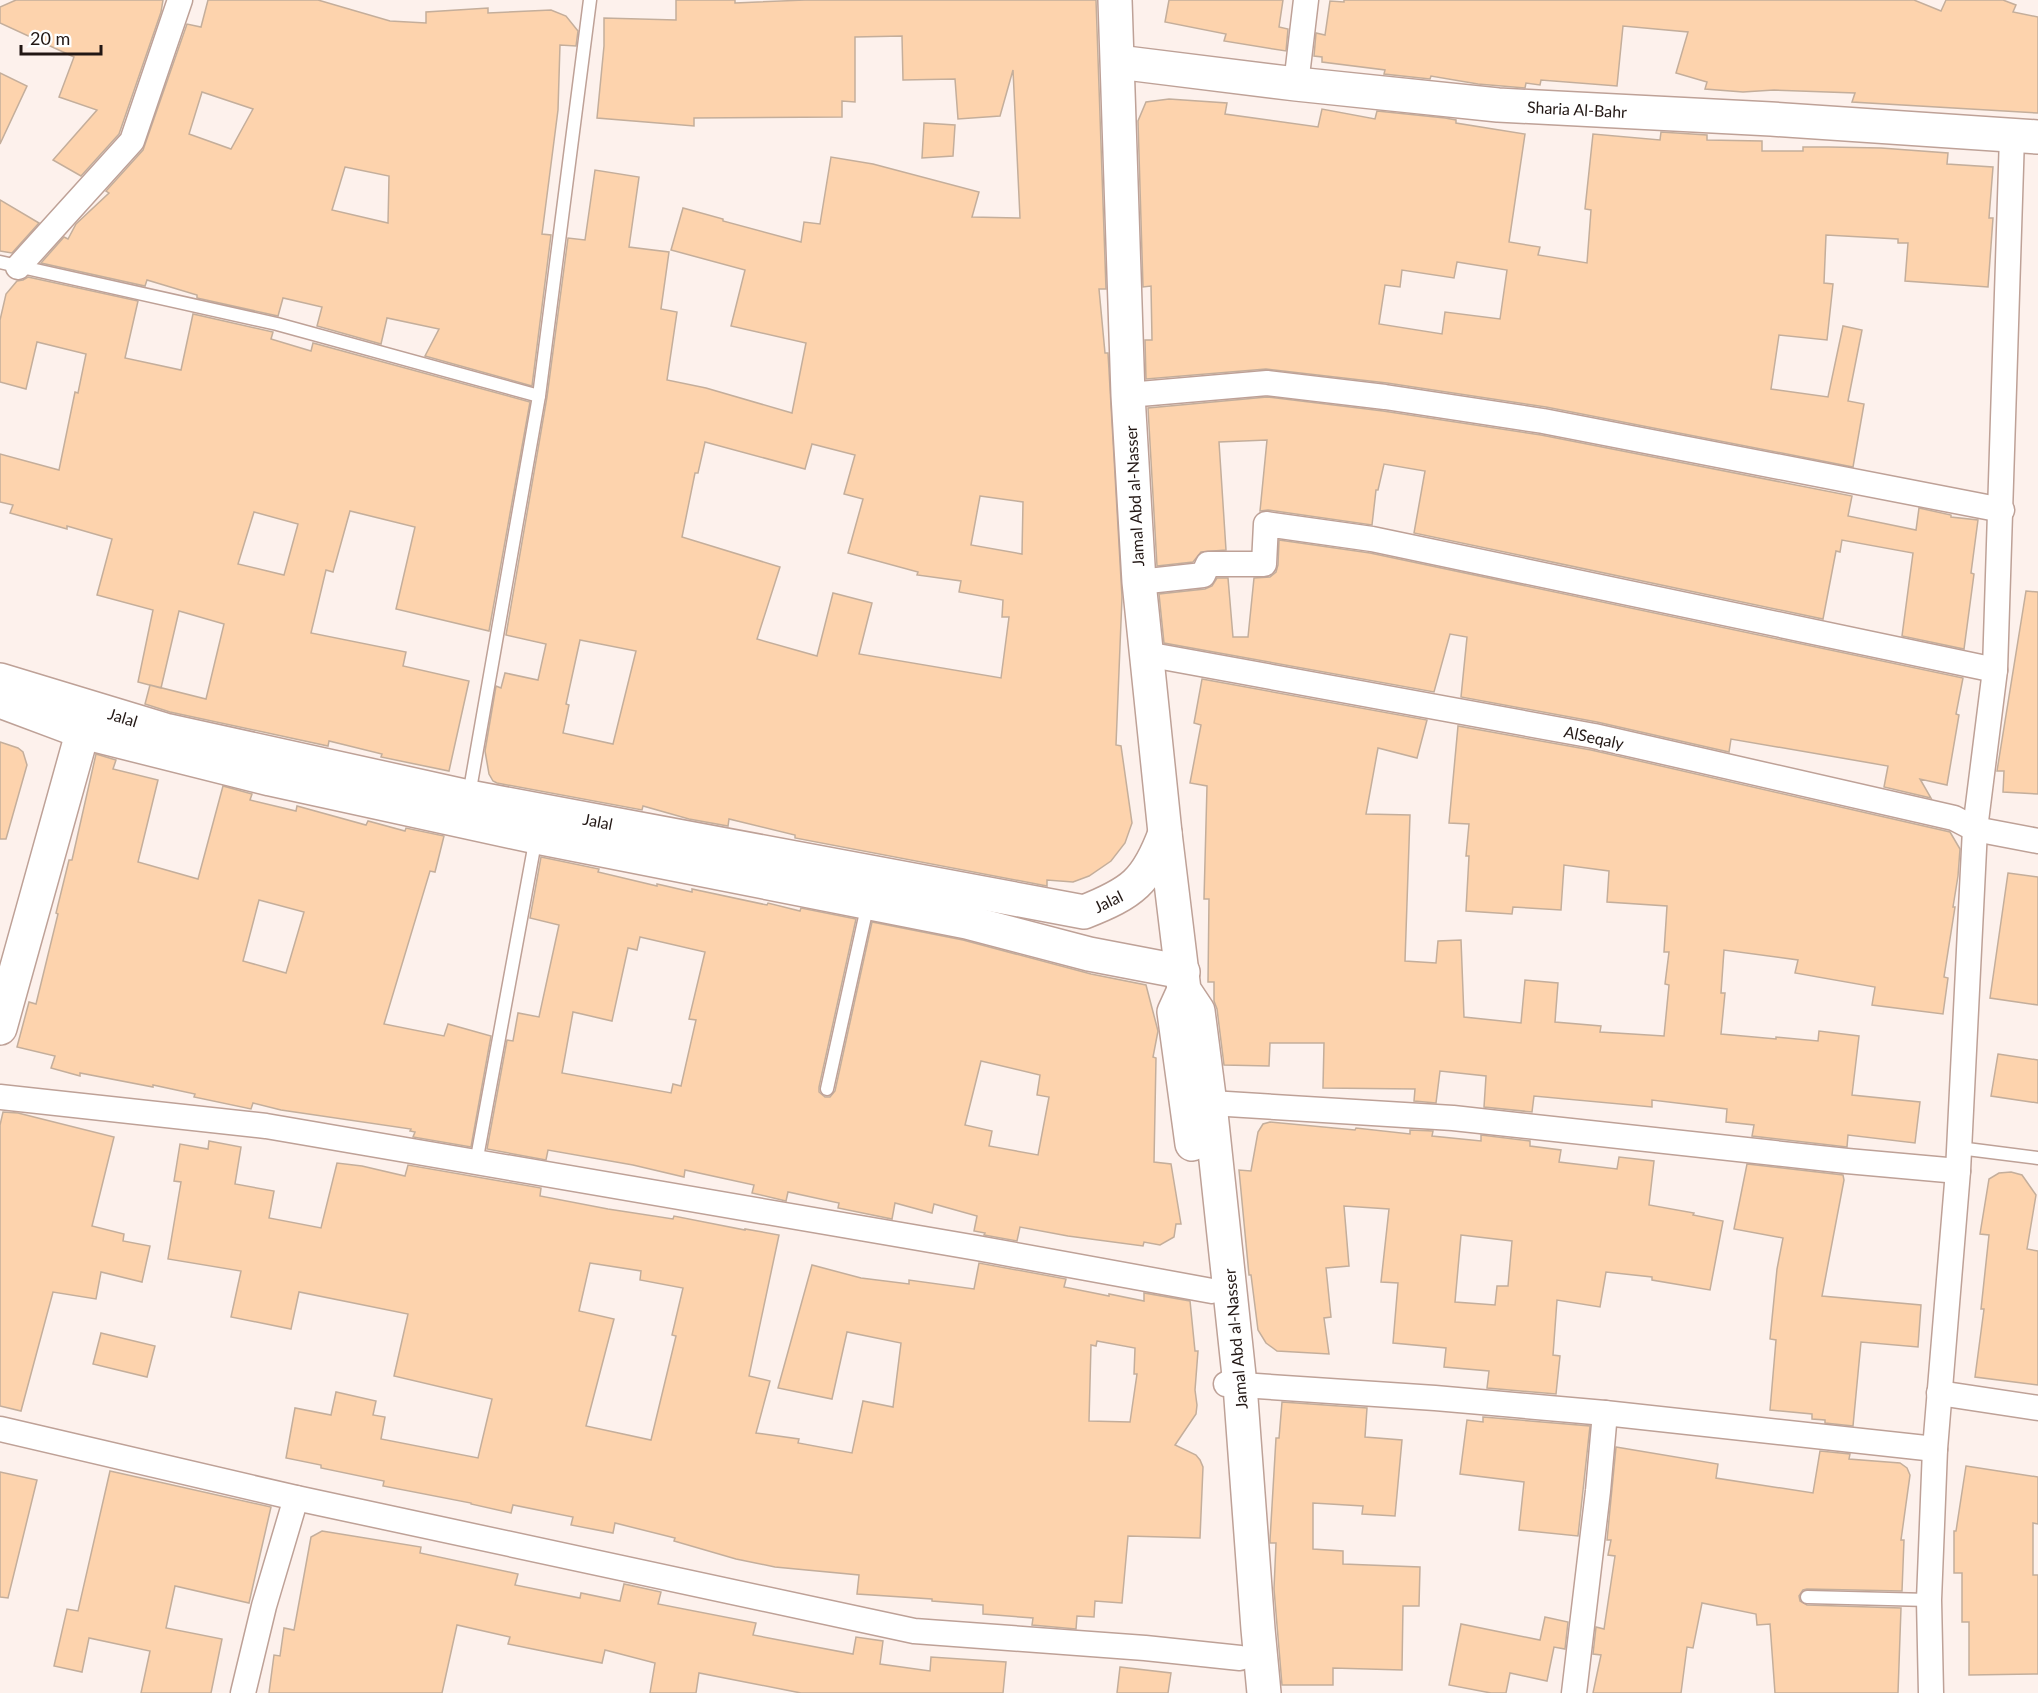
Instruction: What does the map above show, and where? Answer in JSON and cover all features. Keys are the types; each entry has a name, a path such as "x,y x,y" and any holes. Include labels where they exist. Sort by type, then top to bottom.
{"main road":[{"name":"Jamal Abd al-Nasser","path":"1115,0 1128,395 1139,582 1165,833 1184,981 1174,1012 1198,1103 1233,1384 1264,1693"},
{"name":"Sharia Al-Bahr","path":"1118,62 1296,84 1498,105 1771,119 2025,137"},
{"name":"Jalal","path":"0,680 75,716"},
{"name":"Jalal","path":"0,701 75,716 270,779 466,808 1084,912 1113,901 1133,888 1150,868 1165,833"},
{"path":"0,956 40,813 75,716"},
{"path":"0,1028 75,716"},
{"name":"Jalal","path":"466,808 536,837 968,922 1184,981"},
{"name":"Jamal Abd al-Nasser","path":"1198,1103 1212,1291 1233,1384 1240,1658 1243,1693"}],"street":[{"path":"9,264 132,141 180,0"},
{"path":"1296,84 1306,0"},
{"path":"1930,1693 1929,1600 1935,1449 1958,1160 1975,829 1995,670 2002,510 2025,137"},
{"path":"1128,395 1267,383 1385,397 1543,421 2002,510"},
{"path":"1139,582 1203,575 1208,564 1264,564 1266,524 1372,539 1995,670"},
{"name":"AlSeqaly","path":"1146,654 1594,736 1954,818 1975,829 2038,841"},
{"path":"0,1097 266,1126 977,1248 1212,1291"},
{"path":"1198,1103 1453,1118 1846,1161 1958,1160"},
{"path":"1233,1384 1605,1413 1935,1449"},
{"path":"1939,1393 2038,1408"},
{"path":"1574,1693 1605,1413"},
{"path":"0,1429 296,1498 914,1631 1145,1648 1240,1658"},
{"path":"243,1693 264,1606 296,1498"}],"lane":[{"path":"466,808 539,396 590,0"},
{"path":"9,264 277,324 539,396"},
{"path":"476,1163 536,837"},
{"path":"827,1089 869,902"},
{"path":"1958,1160 2038,1158"},
{"path":"1807,1597 1929,1600"}],"building":[{"path":"16,0 163,0 161,12 119,134 81,176 53,160 97,110 59,97 74,57 0,23 0,7"},
{"path":"208,0 318,0 390,21 426,23 426,12 488,8 488,13 551,10 566,16 578,31 576,46 560,45 558,110 542,234 551,235 532,386 425,356 439,329 387,318 381,344 317,326 322,307 283,298 278,316 197,298 197,295 147,280 145,286 41,263 64,237 68,239 76,224 109,193 106,191 143,150 187,24 201,27","holes":["202,92 253,109 231,149 189,134","345,167 389,176 388,223 332,210"]},
{"path":"676,0 735,0 735,3 805,0 1096,0 1106,289 1099,289 1105,353 1108,353 1122,597 1116,745 1121,746 1132,823 1125,843 1111,861 1089,876 1073,882 1047,880 1047,886 795,838 795,835 729,819 728,826 689,819 643,806 642,810 497,783 489,774 485,751 496,686 501,688 505,673 538,680 546,644 506,635 547,397 568,238 585,240 595,170 639,177 629,247 669,252 661,309 677,312 667,380 706,388 792,413 806,343 731,326 745,270 671,250 683,208 801,242 804,222 820,224 831,157 873,164 979,192 972,217 1020,218 1013,70 1000,116 958,119 955,79 903,80 902,36 855,37 855,102 842,101 842,117 694,118 694,126 597,118 604,46 604,18 676,20","holes":["705,442 805,469 812,444 855,455 844,494 863,499 848,553 918,572 917,575 961,581 959,592 1003,600 1002,617 1009,617 1001,678 859,654 872,603 833,593 817,656 757,639 780,567 682,537 695,473 698,473","980,496 1023,502 1022,554 971,545","580,640 636,651 613,744 563,733 569,705 566,704"]},
{"path":"1169,0 1283,0 1279,27 1288,29 1286,51 1224,41 1226,34 1165,22"},
{"path":"1344,0 1914,0 1941,11 1946,0 2003,0 2016,5 2013,12 2038,17 2038,113 1852,102 1855,93 1774,90 1743,92 1705,89 1707,82 1676,73 1688,32 1623,26 1617,86 1541,80 1540,85 1526,83 1525,88 1478,84 1431,76 1430,79 1384,74 1385,70 1322,62 1322,57 1314,56 1316,33 1325,35 1330,1 1344,2"},
{"path":"0,73 27,86 0,144"},
{"path":"1169,99 1227,103 1225,114 1318,127 1322,109 1375,119 1377,111 1445,118 1456,120 1456,123 1525,134 1509,242 1540,247 1538,255 1587,263 1591,210 1585,209 1593,134 1660,140 1661,132 1707,135 1707,140 1762,141 1762,151 1803,151 1803,147 1828,147 1948,153 1947,164 1993,167 1989,218 1993,218 1988,287 1905,281 1908,243 1898,243 1898,239 1826,235 1824,283 1833,284 1827,340 1779,335 1771,389 1828,397 1843,326 1862,330 1848,401 1864,404 1853,467 1546,407 1387,383 1266,369 1146,379 1145,340 1152,340 1151,286 1143,287 1138,121 1146,102","holes":["1457,262 1507,270 1500,319 1445,312 1442,334 1379,324 1385,285 1400,287 1402,270 1454,278"]},
{"path":"924,123 955,125 953,156 922,158"},
{"path":"0,200 39,223 12,253 0,251"},
{"path":"28,277 138,301 125,358 181,370 193,314 273,332 271,339 311,351 313,343 530,402 489,631 396,609 415,527 350,511 333,572 326,570 311,633 406,652 403,666 469,681 449,771 381,757 382,754 329,741 328,746 170,712 145,704 150,685 138,682 153,610 97,595 112,539 10,513 13,505 0,502 0,454 59,470 75,392 78,393 86,354 37,342 26,389 0,382 0,320 6,294 17,281","holes":["254,512 298,524 284,575 238,564","179,611 224,624 206,699 161,688"]},
{"path":"1267,397 1383,411 1541,435 1852,496 1848,516 1916,530 1919,508 1951,515 1951,517 1978,520 1971,573 1974,574 1964,649 1902,636 1913,553 1842,540 1840,552 1836,551 1823,619 1414,533 1425,471 1384,464 1378,490 1376,490 1372,525 1268,510 1260,511 1267,440 1219,442 1226,550 1201,552 1193,562 1157,566 1148,408"},
{"path":"1279,540 1370,553 1963,678 1947,785 1920,779 1931,798 1884,787 1888,766 1731,739 1729,752 1597,722 1461,697 1467,637 1450,634 1434,692 1164,643 1159,594 1205,589 1212,586 1217,578 1228,578 1233,637 1248,637 1254,578 1270,577 1276,572"},
{"path":"2026,591 2038,592 2038,794 2003,792 2004,771 1997,771"},
{"path":"1202,679 1427,720 1417,758 1378,748 1366,814 1410,815 1405,961 1436,963 1438,941 1461,940 1464,1017 1521,1023 1525,980 1558,983 1555,1022 1601,1026 1600,1032 1664,1036 1669,985 1665,984 1669,952 1664,952 1667,906 1607,902 1609,871 1564,865 1561,910 1513,907 1512,914 1466,911 1469,856 1466,856 1469,824 1449,823 1458,726 1591,750 1950,832 1960,849 1953,907 1955,907 1944,977 1948,978 1943,1014 1872,1005 1875,987 1795,973 1798,960 1724,950 1721,993 1725,993 1721,1034 1818,1041 1819,1031 1859,1036 1852,1095 1920,1102 1915,1143 1848,1135 1847,1147 1752,1136 1754,1125 1726,1122 1727,1109 1652,1100 1652,1107 1534,1096 1532,1112 1484,1107 1486,1076 1440,1071 1436,1103 1414,1101 1415,1089 1323,1088 1324,1043 1270,1043 1269,1066 1224,1065 1214,1001 1214,982 1208,982 1209,899 1204,899 1207,786 1190,783 1201,725 1194,723"},
{"path":"0,742 23,752 27,765 6,839 0,839"},
{"path":"96,754 116,760 113,769 158,780 138,862 198,879 223,786 252,794 250,800 296,811 297,806 366,825 368,821 405,831 406,828 444,836 435,872 430,871 384,1024 444,1036 448,1024 491,1036 471,1147 413,1137 415,1132 410,1131 411,1129 281,1110 253,1103 251,1109 194,1097 195,1094 153,1085 153,1087 80,1073 80,1076 51,1068 55,1056 17,1047 29,1002 36,1004 69,860 72,860","holes":["259,900 304,912 286,973 243,961"]},
{"path":"541,857 599,869 598,872 657,886 657,884 692,892 692,889 767,905 768,903 800,911 801,908 856,919 819,1087 819,1092 825,1097 830,1097 835,1091 872,922 963,940 1091,974 1146,985 1158,1031 1153,1057 1156,1058 1154,1162 1171,1164 1181,1224 1176,1224 1174,1237 1160,1245 1144,1242 1143,1246 1020,1227 1017,1241 974,1231 977,1216 934,1204 932,1213 895,1203 892,1219 838,1208 839,1203 788,1192 786,1201 752,1193 754,1185 685,1170 684,1177 633,1165 548,1150 546,1160 487,1149 507,1040 513,1041 518,1013 539,1017 559,925 530,918","holes":["640,937 705,952 689,1019 696,1020 681,1086 673,1084 671,1093 562,1073 573,1012 612,1021 628,948 637,950","981,1061 1040,1075 1037,1095 1049,1097 1038,1155 989,1146 992,1131 965,1125"]},
{"path":"2008,873 2038,877 2038,1005 1990,998"},
{"path":"1998,1054 2038,1060 2038,1103 1991,1096"},
{"path":"3,1112 18,1113 114,1137 92,1226 124,1234 123,1241 150,1246 142,1282 101,1272 96,1299 53,1292 21,1411 0,1406 0,1125"},
{"path":"1270,1122 1410,1134 1410,1130 1433,1131 1432,1136 1481,1141 1481,1135 1530,1141 1530,1146 1561,1150 1559,1162 1617,1169 1619,1157 1654,1161 1649,1205 1723,1221 1710,1290 1652,1280 1652,1277 1606,1272 1600,1307 1557,1300 1553,1355 1560,1356 1556,1394 1487,1388 1489,1371 1444,1367 1446,1348 1393,1343 1398,1283 1381,1282 1389,1209 1344,1206 1349,1266 1326,1268 1331,1317 1324,1318 1329,1354 1277,1351 1266,1343 1258,1330 1251,1275 1249,1275 1239,1170 1251,1171 1258,1132 1263,1124","holes":["1461,1235 1512,1241 1508,1286 1497,1286 1495,1305 1455,1302"]},
{"path":"209,1141 241,1147 235,1184 274,1191 269,1218 321,1228 337,1163 405,1176 408,1165 541,1188 540,1196 608,1209 673,1219 674,1216 779,1235 749,1376 770,1381 756,1433 799,1439 798,1443 852,1453 863,1401 893,1407 901,1343 847,1332 832,1399 778,1388 812,1265 861,1278 909,1284 909,1280 974,1289 979,1263 1066,1279 1064,1287 1109,1296 1109,1294 1144,1301 1144,1293 1190,1301 1195,1351 1198,1351 1195,1390 1197,1405 1196,1414 1175,1445 1196,1455 1203,1467 1200,1538 1128,1536 1122,1603 1095,1601 1094,1617 1077,1616 1076,1629 1032,1625 1033,1618 983,1614 983,1605 857,1594 859,1575 775,1567 736,1559 674,1541 675,1538 615,1523 613,1533 571,1525 573,1517 513,1505 511,1513 383,1486 384,1481 286,1458 295,1408 331,1415 336,1392 376,1401 373,1415 385,1417 381,1439 478,1458 492,1399 394,1376 408,1314 299,1292 291,1329 231,1317 241,1271 168,1259 181,1182 174,1181 180,1144 208,1149","holes":["590,1263 641,1271 640,1280 683,1288 672,1335 676,1336 651,1440 586,1426 614,1319 579,1311","1097,1341 1135,1348 1134,1374 1137,1374 1130,1422 1089,1421 1091,1345 1096,1346"]},
{"path":"1747,1164 1843,1175 1844,1180 1822,1296 1921,1305 1918,1347 1861,1342 1853,1426 1825,1423 1825,1420 1812,1419 1812,1414 1770,1410 1776,1340 1770,1339 1777,1269 1783,1238 1734,1229"},
{"path":"2011,1172 2022,1175 2036,1195 2027,1249 2038,1251 2038,1385 1975,1377 1984,1309 1981,1309 1989,1235 1980,1234 1989,1179 1999,1173"},
{"path":"101,1333 155,1346 147,1377 93,1364"},
{"path":"1282,1402 1367,1408 1365,1437 1402,1440 1395,1516 1362,1514 1363,1506 1313,1503 1313,1549 1343,1551 1343,1564 1420,1567 1419,1606 1403,1606 1402,1670 1333,1668 1333,1685 1282,1685 1274,1589 1276,1543 1270,1543 1270,1540 1276,1438 1279,1438"},
{"path":"1483,1417 1590,1426 1578,1536 1519,1530 1524,1482 1460,1474 1467,1420 1483,1422"},
{"path":"1616,1447 1718,1464 1716,1478 1813,1493 1820,1451 1850,1454 1849,1459 1900,1463 1907,1468 1910,1475 1901,1540 1904,1540 1902,1591 1807,1589 1803,1590 1799,1596 1800,1601 1807,1605 1901,1608 1898,1693 1775,1693 1770,1624 1757,1625 1756,1614 1702,1603 1693,1648 1687,1647 1681,1693 1593,1693 1601,1655 1593,1654 1596,1627 1604,1629 1615,1556 1608,1555 1611,1540 1607,1540"},
{"path":"1966,1466 2038,1477 2038,1524 2033,1523 2033,1575 2038,1575 2038,1674 1969,1675 1969,1622 1962,1622 1962,1573 1954,1573 1954,1531 1956,1531"},
{"path":"110,1471 271,1507 249,1603 175,1586 166,1628 222,1639 211,1693 141,1693 150,1651 89,1638 82,1672 54,1666 67,1609 78,1611"},
{"path":"0,1472 37,1480 8,1598 0,1597"},
{"path":"322,1531 421,1547 420,1553 518,1574 515,1585 580,1598 581,1593 620,1601 624,1584 661,1592 658,1604 756,1623 753,1635 853,1654 856,1637 883,1641 880,1664 930,1671 931,1657 1006,1662 1003,1693 801,1693 699,1673 696,1693 650,1693 655,1663 605,1650 602,1663 508,1644 510,1637 457,1625 442,1693 269,1693 274,1655 280,1656 284,1628 294,1630 311,1537"},
{"path":"1545,1617 1568,1622 1565,1649 1554,1647 1547,1681 1510,1673 1506,1693 1491,1693 1449,1685 1461,1624 1540,1640"},
{"path":"1120,1667 1171,1673 1168,1693 1117,1693"}]}
